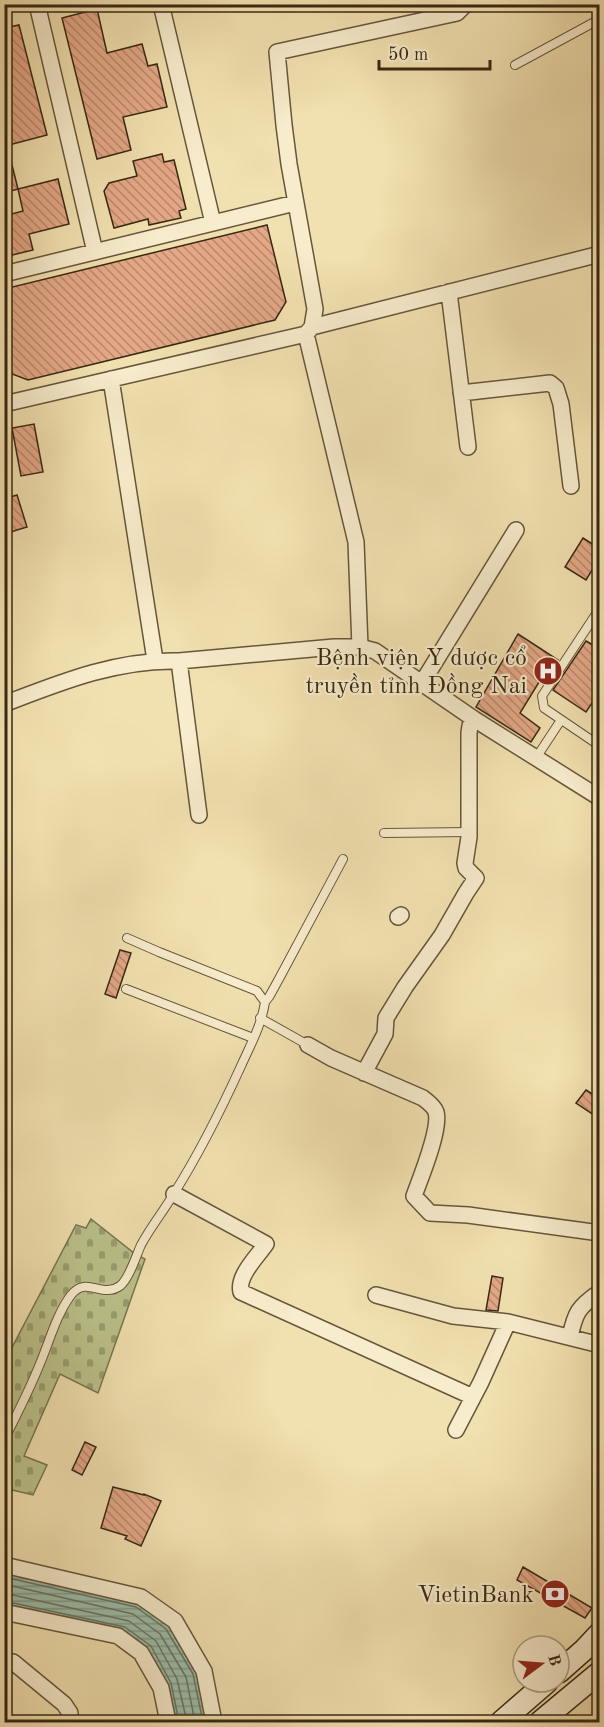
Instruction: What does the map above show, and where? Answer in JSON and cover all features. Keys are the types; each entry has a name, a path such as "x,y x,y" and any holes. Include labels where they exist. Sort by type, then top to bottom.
{"main road":[{"path":"571,1661 600,1633"},
{"path":"540,1722 600,1672"},
{"path":"501,1722 533,1694"}],"street":[{"path":"37,4 95,252"},
{"path":"161,4 213,223"},
{"path":"360,647 356,542 309,331 315,316 314,302 295,203 277,52 457,13 466,4"},
{"path":"4,274 295,203"},
{"path":"5,401 111,379 309,331 449,292 600,254"},
{"path":"449,292 468,447"},
{"path":"111,379 155,660"},
{"path":"461,393 550,383 556,388 561,404 571,486"},
{"path":"422,683 516,531"},
{"path":"4,704 64,681 115,667 155,660 179,661 360,647 375,651 474,719 600,798"},
{"path":"179,661 199,815"},
{"path":"364,1073 384,1034 386,1018 442,935 476,878 465,866 469,832 469,733 474,719"},
{"path":"308,1045 331,1058 423,1098 432,1105 436,1113 436,1125 414,1196 430,1213 468,1215 600,1233"},
{"path":"174,1194 266,1244 246,1271 240,1283 241,1292 473,1397"},
{"path":"570,1337 574,1318 580,1307 600,1292"},
{"path":"376,1294 453,1316 508,1322 600,1345"},
{"path":"456,1430 508,1322"},
{"path":"4,1565 141,1597 175,1621 204,1671 214,1722"},
{"path":"4,1612 118,1636 141,1653 161,1688 168,1722"},
{"path":"13,1662 64,1704 69,1713 69,1722"}],"lane":[{"path":"515,65 600,19"},
{"path":"600,608 542,696 544,708 600,746"},
{"path":"536,758 561,720"},
{"path":"384,833 469,832"},
{"path":"4,1440 32,1384 62,1311 71,1295 79,1287 87,1285 102,1291 121,1285 142,1244 174,1194 221,1109 253,1038 264,1002 280,977 342,859"},
{"path":"127,938 257,991 264,1002"},
{"path":"126,988 253,1038"},
{"path":"260,1018 308,1045"}],"green space":[{"path":"91,1219 145,1259 98,1393 60,1374 24,1456 47,1465 33,1495 8,1489 5,1496 5,1361 76,1225 86,1228"}],"water":[{"path":"5,1570 139,1602 171,1625 199,1672 209,1722 174,1722 145,1649 5,1606"}],"building":[{"path":"97,9 107,53 142,44 148,66 157,64 167,107 123,117 131,150 97,159 62,18"},
{"path":"19,25 47,135 5,146 4,28"},
{"path":"9,153 18,189 4,193 4,154"},
{"path":"162,154 164,162 174,160 186,209 179,211 181,218 149,225 148,219 114,228 104,191 109,183 137,176 133,161"},
{"path":"58,179 69,224 29,234 33,250 4,257 4,216 23,211 18,189"},
{"path":"267,225 286,302 275,320 28,380 12,374 4,345 4,289"},
{"path":"34,424 43,472 21,476 12,428"},
{"path":"17,495 27,527 4,534 4,499"},
{"path":"583,538 600,549 600,557 586,580 565,567"},
{"path":"518,634 558,660 543,684 539,682 520,713 540,728 531,742 476,707"},
{"path":"586,641 600,649 600,691 586,712 553,690"},
{"path":"120,950 131,953 116,998 105,994"},
{"path":"586,1090 600,1099 600,1119 576,1103"},
{"path":"492,1276 503,1278 498,1311 486,1310"},
{"path":"85,1442 96,1447 82,1475 72,1470"},
{"path":"113,1487 144,1494 161,1501 141,1546 125,1539 127,1536 101,1528"},
{"name":"VietinBank","path":"523,1567 592,1608 585,1618 517,1580"}],"place":[{"name":"Bệnh viện Y dược cổ truyền tỉnh Đồng Nai","path":"548,671"},
{"name":"VietinBank","path":"555,1594"}]}
